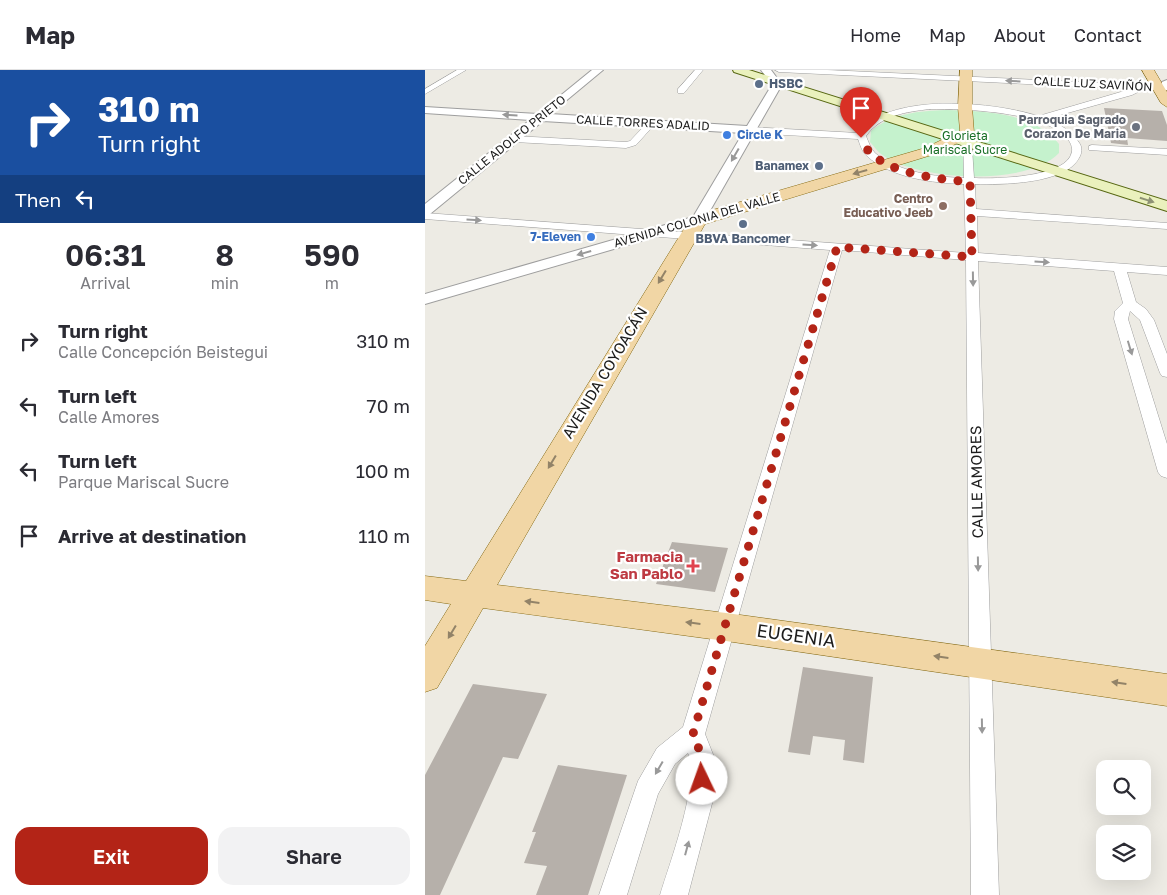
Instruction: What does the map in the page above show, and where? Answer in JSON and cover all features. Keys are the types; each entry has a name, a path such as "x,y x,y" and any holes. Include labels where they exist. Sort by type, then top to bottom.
{"main road":[{"path":"738,70 775,73 898,112 964,138"},
{"path":"1148,70 1165,85 1167,103"},
{"path":"775,73 885,116 1063,168 1167,195"},
{"name":"CALLE AMORES","path":"964,138 966,74"},
{"name":"AVENIDA COLONIA DEL VALLE","path":"693,227 931,151 964,138"},
{"path":"1063,168 1167,206"},
{"name":"AVENIDA COYOACÁN","path":"425,677 693,227"},
{"name":"EUGENIA","path":"425,588 726,626 1167,690"}],"street":[{"path":"425,92 462,70"},
{"name":"CALLE ADOLFO PRIETO","path":"425,211 599,70"},
{"path":"681,91 699,70"},
{"name":"CALLE LUZ SAVIÑÓN","path":"775,73 966,74 1139,87 1165,85"},
{"name":"AVENIDA COYOACÁN","path":"693,227 775,88 775,73"},
{"path":"1045,116 1129,93 1139,87"},
{"path":"965,107 986,108 1028,116 1049,124 1064,132 1074,141 1077,147 1077,156 1063,168 1017,181 970,182 922,176 886,164 872,156 864,147 861,136 865,129 873,122 885,116 898,112 930,108 965,107"},
{"name":"CALLE TORRES ADALID","path":"425,110 861,136"},
{"path":"514,139 626,145 633,143 651,124"},
{"name":"CALLE AMORES","path":"964,138 970,182 971,212 985,895"},
{"path":"1092,148 1167,152"},
{"path":"971,212 1167,226"},
{"path":"425,216 653,233"},
{"path":"693,227 837,247 1167,271"},
{"name":"AVENIDA COLONIA DEL VALLE","path":"425,299 653,233 693,227"},
{"path":"613,895 647,790 666,756 693,734 837,247"},
{"path":"1119,267 1130,304 1141,312 1147,320 1167,373"},
{"path":"1130,304 1122,311 1121,318 1159,422 1167,472"},
{"path":"674,895 701,796 704,762 693,734"}],"green space":[{"name":"Glorieta Mariscal Sucre","path":"976,111 1022,119 1048,133 1059,144 1059,153 1044,164 1023,171 998,175 945,175 919,170 898,163 881,154 870,142 871,131 888,120 916,112"}],"building":[{"name":"Parroquia Sagrado Corazon De Maria","path":"1104,108 1162,111 1167,125 1167,141 1127,138 1128,145 1111,143"},
{"name":"Farmacia San Pablo","path":"672,542 728,548 715,592 656,584"},
{"path":"803,667 873,677 864,763 843,760 845,740 813,736 810,755 788,752"},
{"path":"473,684 547,694 518,759 503,757 440,895 425,895 425,775"},
{"path":"558,765 627,775 588,895 536,895 547,866 524,863 536,832 532,832"}],"place":[{"name":"HSBC","path":"759,84"},
{"name":"Parroquia Sagrado Corazon De Maria","path":"1136,127"},
{"name":"Circle K","path":"727,135"},
{"name":"Banamex","path":"819,166"},
{"name":"Centro Educativo Jeeb","path":"943,206"},
{"name":"BBVA Bancomer","path":"743,224"},
{"name":"7-Eleven","path":"591,237"},
{"name":"Farmacia San Pablo","path":"693,566"}],"route":[{"path":"702,779 704,762 693,734 837,247 972,257 970,182 922,176 886,164 872,156 864,147 861,138"}]}
